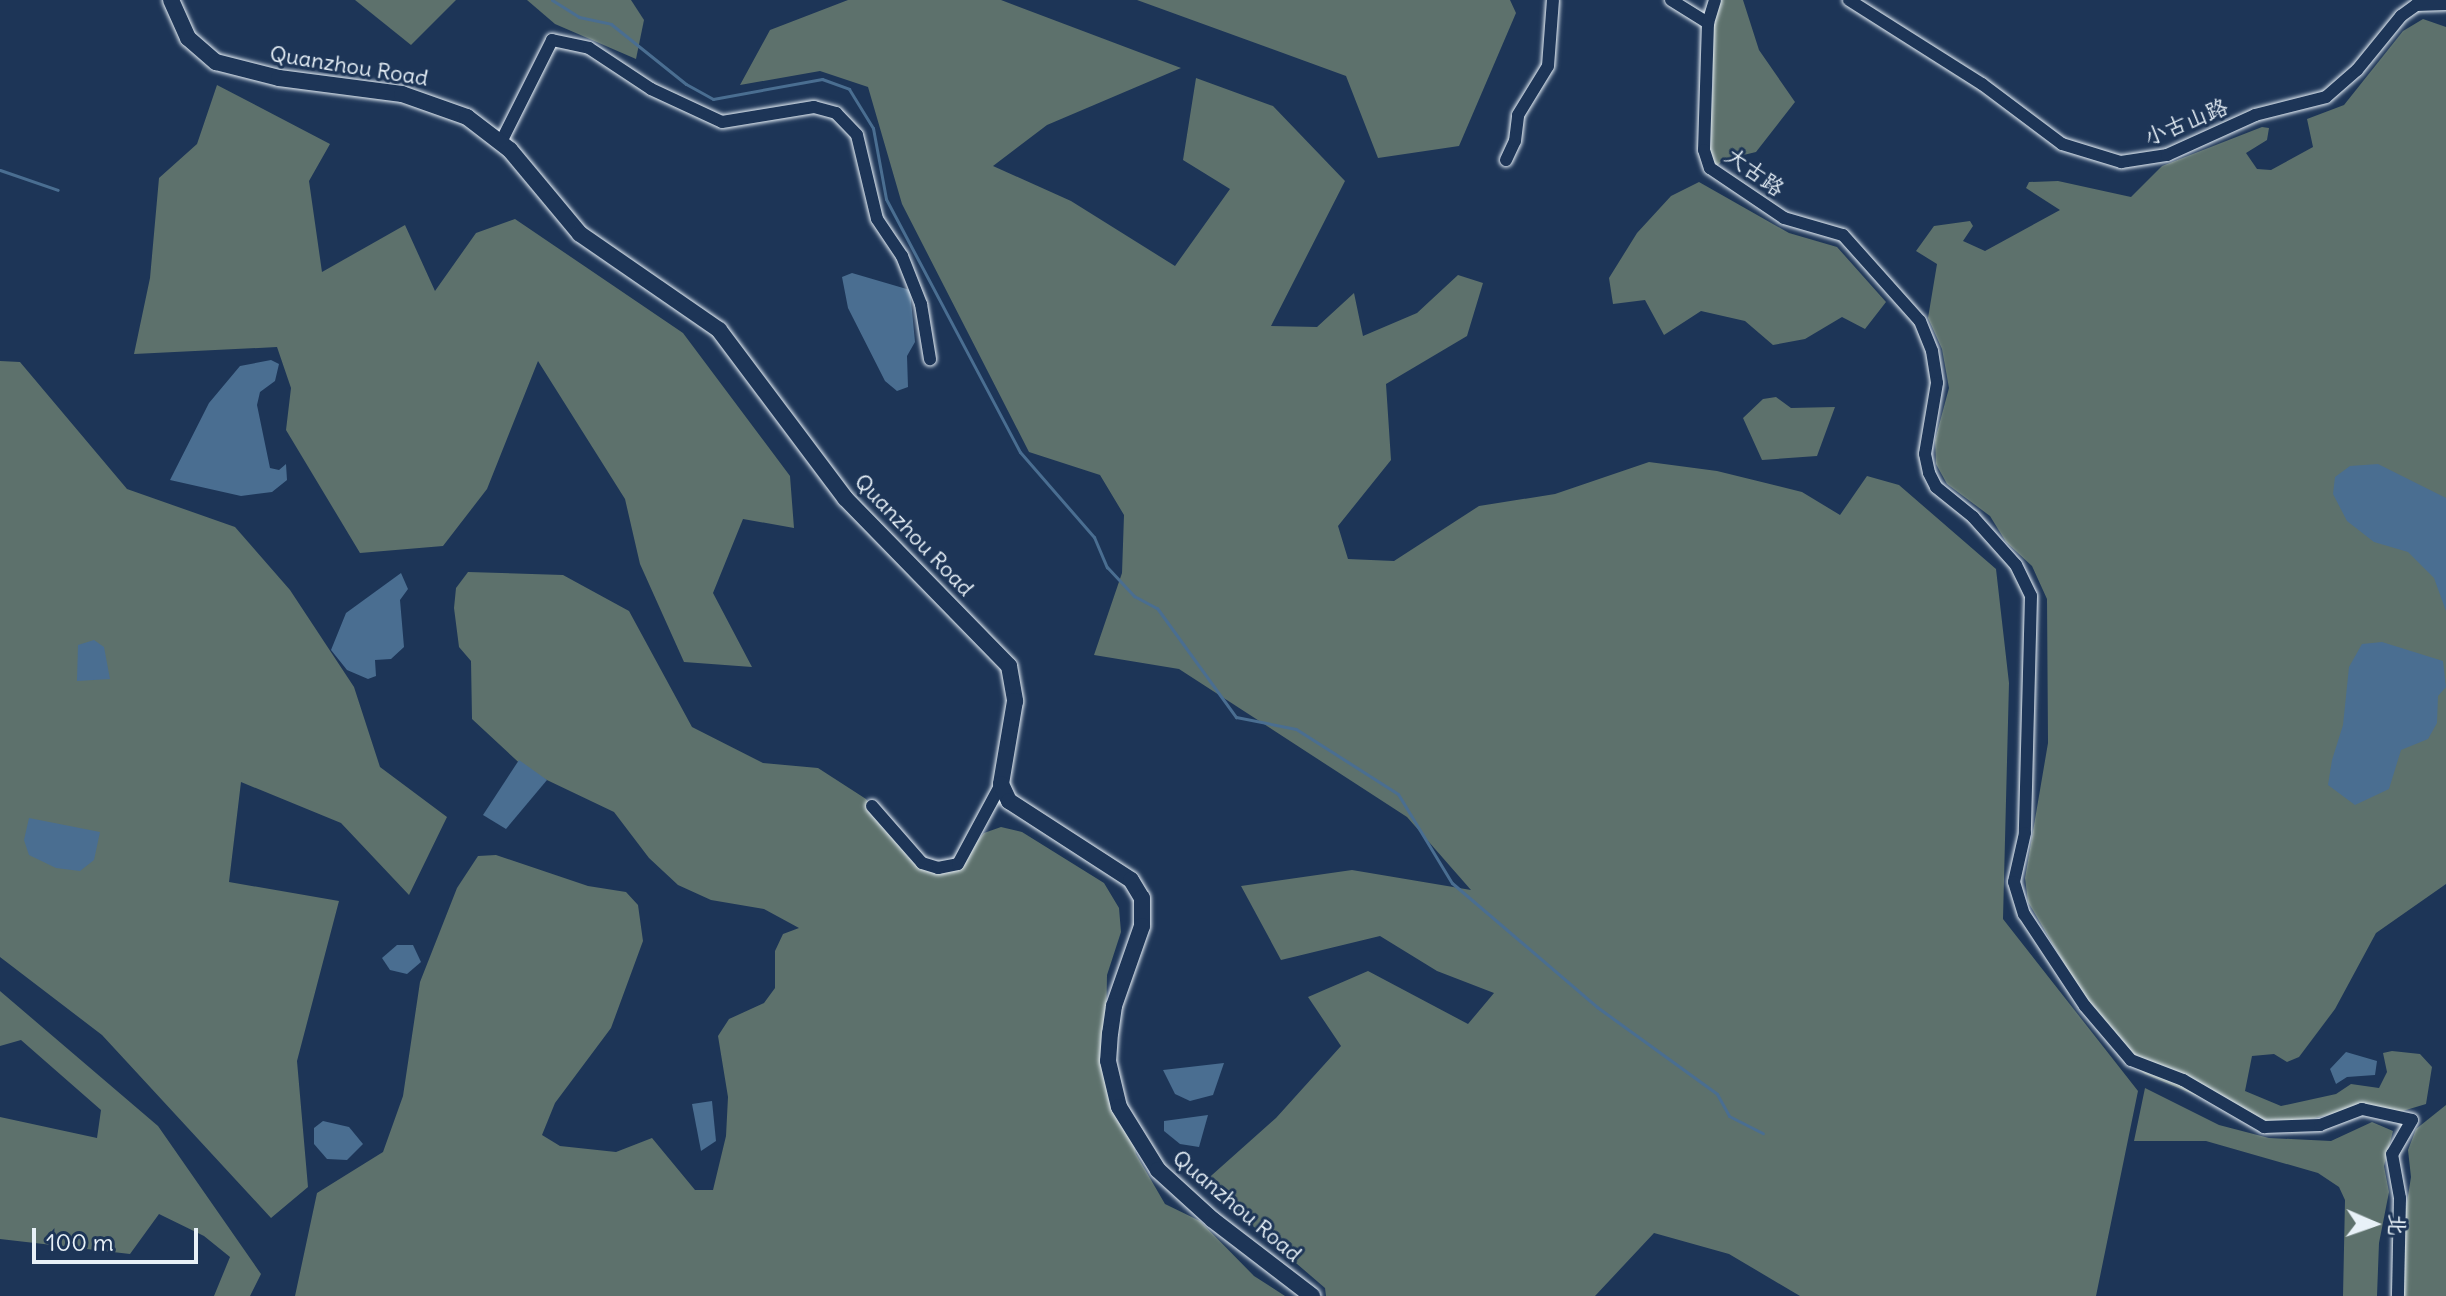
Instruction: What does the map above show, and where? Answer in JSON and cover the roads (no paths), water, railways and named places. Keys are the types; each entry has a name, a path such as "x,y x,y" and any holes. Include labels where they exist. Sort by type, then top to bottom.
{"street":[{"name":"Quanzhou Road","path":"171,0 188,38 216,62 279,78 374,89 433,102 467,117 501,142 580,234 719,330 845,498 1009,666 1015,701 1001,784 1018,811 1131,880 1142,898 1142,926 1114,1006 1108,1061 1119,1107 1134,1137 1158,1170 1213,1220 1312,1296"},
{"path":"1506,160 1515,141 1518,115 1548,66 1553,0"},
{"path":"1671,0 1708,23 1715,0"},
{"name":"小古山路","path":"1849,0 1982,84 2062,144 2121,162 2167,155 2255,115 2326,97 2357,70 2401,16 2416,5 2446,4"},
{"name":"大古路","path":"1708,23 1704,150 1710,168 1784,218 1843,235 1920,321 1932,351 1937,383 1925,454 1929,473 1936,487 1973,517 2016,565 2031,596 2025,833 2014,882 2024,914 2085,1006 2131,1060 2183,1080 2264,1127 2320,1125 2362,1109 2387,1110 2412,1120 2392,1154 2400,1198 2398,1296"},
{"path":"501,142 552,40 589,48 651,89 722,122 814,107 836,113 857,135 877,219 902,256 921,304 930,359"},
{"path":"872,806 922,863 938,868 958,864 1001,784"}],"water":[{"path":"852,273 910,290 915,342 907,356 908,387 897,391 885,381 848,308 842,277"},
{"path":"271,360 279,364 275,381 260,392 257,405 270,468 279,470 286,464 287,480 272,492 241,496 170,480 209,403 240,366"},
{"path":"2378,464 2446,498 2446,611 2434,578 2408,552 2374,542 2347,521 2333,494 2335,477 2350,466"},
{"path":"401,573 408,589 400,600 404,647 391,659 375,660 376,676 368,679 347,670 331,650 346,613"},
{"path":"94,640 104,647 110,679 77,681 78,645"},
{"path":"2382,642 2443,661 2446,687 2438,696 2437,723 2428,739 2401,750 2389,789 2355,805 2328,785 2332,760 2343,725 2349,667 2362,644"},
{"path":"519,760 547,780 506,829 483,815"},
{"path":"29,818 100,832 94,860 80,871 56,868 29,855 24,840"},
{"path":"397,945 413,945 421,962 407,974 390,970 382,958"},
{"path":"2346,1052 2377,1061 2375,1075 2347,1077 2336,1084 2330,1069"},
{"path":"1224,1063 1213,1095 1190,1101 1175,1094 1163,1070"},
{"path":"712,1101 716,1141 701,1151 692,1104"},
{"path":"1208,1115 1199,1147 1180,1144 1164,1131 1164,1121"},
{"path":"323,1121 349,1127 363,1144 347,1160 327,1159 314,1144 314,1128"}],"waterway":[{"path":"552,0 579,17 611,24 686,84 713,99 822,79 849,89 873,128 886,199 1020,452 1094,537 1107,567 1134,596 1157,608 1236,717 1296,729 1398,794 1452,883 1597,1007 1717,1094 1729,1116 1763,1133"},
{"path":"0,170 58,190"}]}
